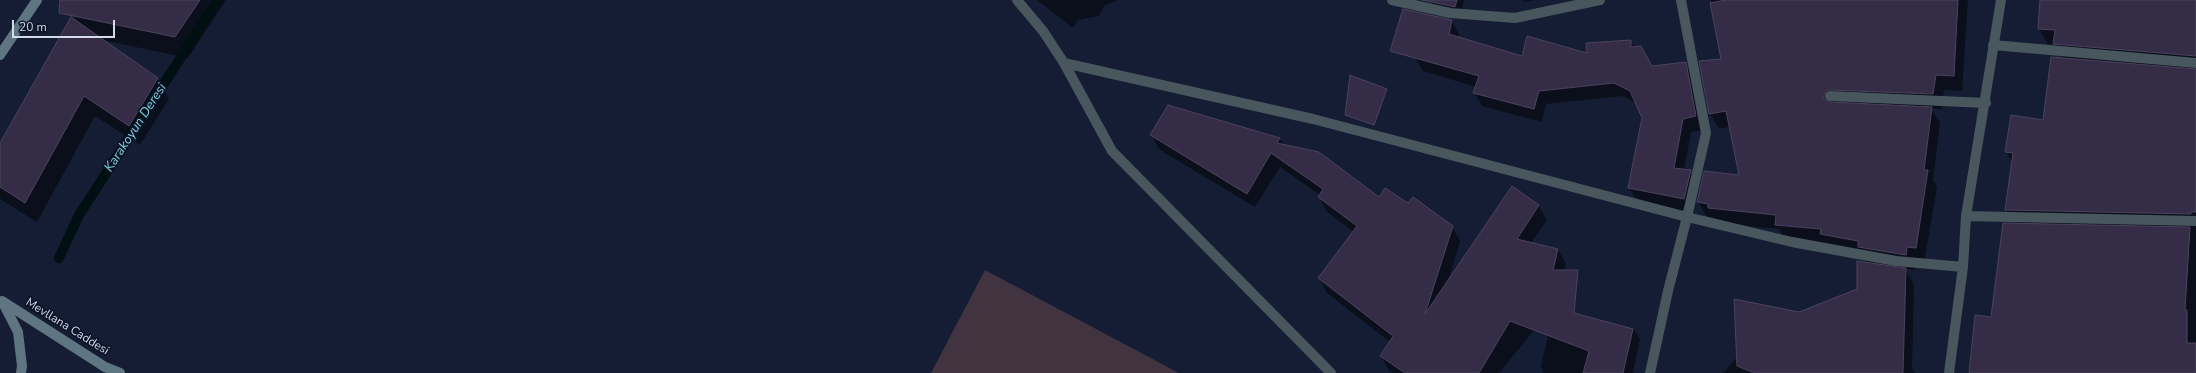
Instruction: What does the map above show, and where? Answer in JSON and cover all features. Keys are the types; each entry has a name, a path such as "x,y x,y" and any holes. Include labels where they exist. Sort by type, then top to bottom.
{"main road":[{"path":"0,55 37,0"},
{"path":"1,300 18,332 22,366 21,373"},
{"name":"Mevllana Caddesi","path":"1,300 105,367 120,373"}],"street":[{"path":"1017,0 1043,31 1064,63 1112,152 1331,373"},
{"path":"1392,0 1450,13 1515,18 1600,0"},
{"path":"1650,373 1706,133 1681,0"},
{"path":"1949,373 1963,267 1966,216 1986,103 1993,45 2001,0"},
{"path":"1993,45 2196,63"},
{"path":"1064,63 1313,119 1687,218 1800,244 1896,261 1963,267"},
{"path":"1830,96 1986,103"},
{"path":"1966,216 2196,221"}],"shaded area":[{"path":"985,270 1179,373 931,373"}],"building":[{"path":"60,0 200,0 175,37 59,13"},
{"path":"1422,0 1457,0 1455,7"},
{"path":"1726,0 1958,0 1954,76 1936,75 1933,94 1827,90 1824,95 1824,99 1830,102 1932,107 1924,170 1928,170 1916,248 1907,247 1906,255 1858,247 1858,241 1820,234 1821,229 1775,225 1776,215 1708,208 1708,204 1697,202 1704,171 1739,175 1726,111 1709,114 1699,61 1721,59 1710,3"},
{"path":"2040,0 2196,0 2196,56 2053,44 2055,30 2038,29"},
{"path":"1403,9 1452,20 1449,34 1522,56 1527,36 1587,53 1586,43 1631,40 1631,47 1641,46 1652,66 1686,62 1696,116 1683,119 1674,168 1691,170 1684,199 1628,188 1642,118 1630,91 1614,83 1539,91 1534,109 1473,93 1479,76 1390,51"},
{"path":"71,17 158,78 129,126 84,96 25,203 0,187 0,143"},
{"path":"2051,57 2196,69 2196,212 2191,212 2191,214 2005,210 2013,153 2005,152 2011,115 2043,120"},
{"path":"1350,75 1387,89 1374,125 1345,115"},
{"path":"1168,105 1280,138 1277,143 1319,152 1379,197 1385,188 1408,203 1413,197 1453,226 1425,314 1512,186 1539,205 1517,239 1558,249 1553,270 1578,270 1574,313 1633,329 1623,373 1583,373 1589,351 1510,321 1479,373 1405,373 1380,356 1393,336 1318,278 1357,226 1318,197 1323,189 1271,153 1247,194 1150,135"},
{"path":"2003,223 2190,227 2185,310 2187,310 2187,343 2196,343 2196,373 1969,373 1975,315 1991,317"},
{"path":"1857,261 1906,268 1903,373 1755,373 1737,366 1734,299 1799,312 1857,289"}],"waterway":[{"name":"Karakoyun Deresi","path":"59,258 79,215 218,0"}]}
